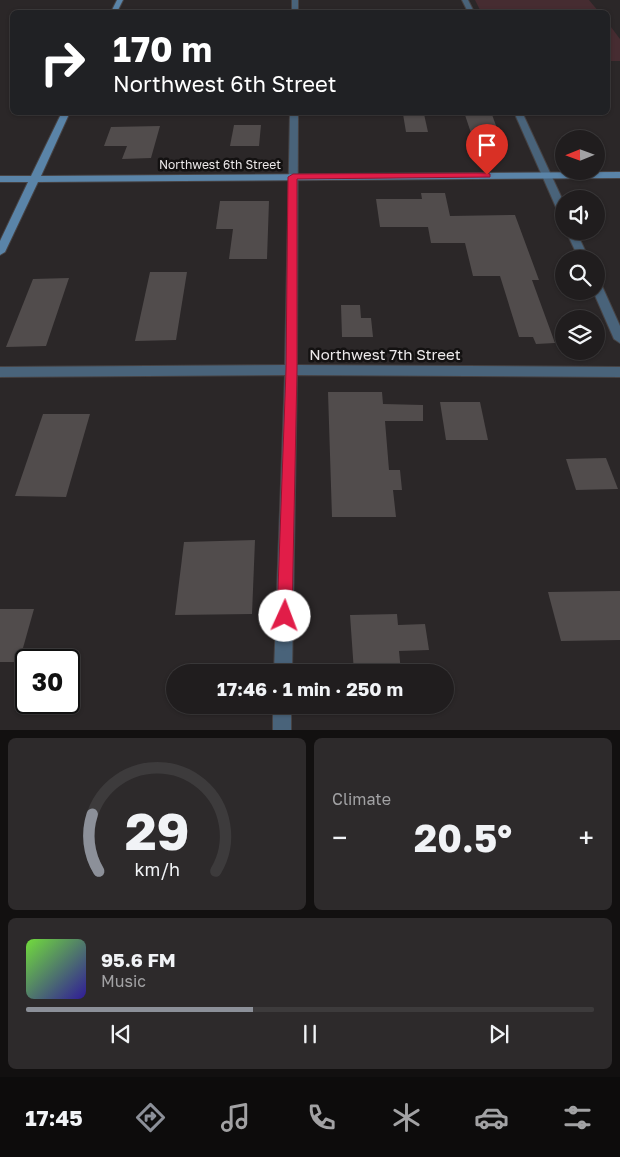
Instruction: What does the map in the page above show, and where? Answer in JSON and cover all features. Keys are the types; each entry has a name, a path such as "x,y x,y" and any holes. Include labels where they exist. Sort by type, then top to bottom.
{"main road":[{"path":"0,252 65,115"},
{"name":"Northwest 6th Street","path":"0,179 620,175"}],"street":[{"path":"283,664 292,370 294,115"},
{"path":"519,115 555,194"},
{"path":"602,300 620,339"},
{"name":"Northwest 7th Street","path":"0,372 292,370 620,372"},
{"path":"282,714 282,730"}],"shaded area":[{"path":"475,0 589,0 597,10 480,10"},
{"path":"610,26 620,39 620,61 610,61"}],"building":[{"path":"403,115 424,115 428,132 406,132"},
{"path":"465,115 492,115 501,139 473,139"},
{"path":"234,125 261,125 259,146 230,146"},
{"path":"160,126 151,158 122,159 127,146 104,146 111,127"},
{"path":"421,193 445,193 450,216 515,215 539,280 532,280 555,343 536,344 533,337 519,337 500,276 473,276 465,243 431,243 428,227 380,227 376,199 422,199"},
{"path":"220,201 269,201 267,259 229,259 233,229 216,229"},
{"path":"150,272 187,272 176,340 135,341"},
{"path":"69,278 46,346 6,347 33,279"},
{"path":"341,305 360,305 361,318 371,318 373,337 342,337"},
{"path":"328,392 382,392 383,404 423,405 423,421 385,421 389,470 400,470 402,490 393,490 396,517 332,517"},
{"path":"440,402 480,402 488,440 446,440"},
{"path":"43,414 90,414 66,497 15,496"},
{"path":"606,458 618,489 576,490 566,459"},
{"path":"255,540 252,614 175,615 184,542"},
{"path":"620,591 620,640 561,641 548,592"},
{"path":"0,609 34,609 23,649 15,649 15,662 0,662"},
{"path":"397,614 398,625 425,624 429,650 399,651 400,664 353,664 350,615"}],"route":[{"path":"285,616 292,370 293,177 487,175"}]}
